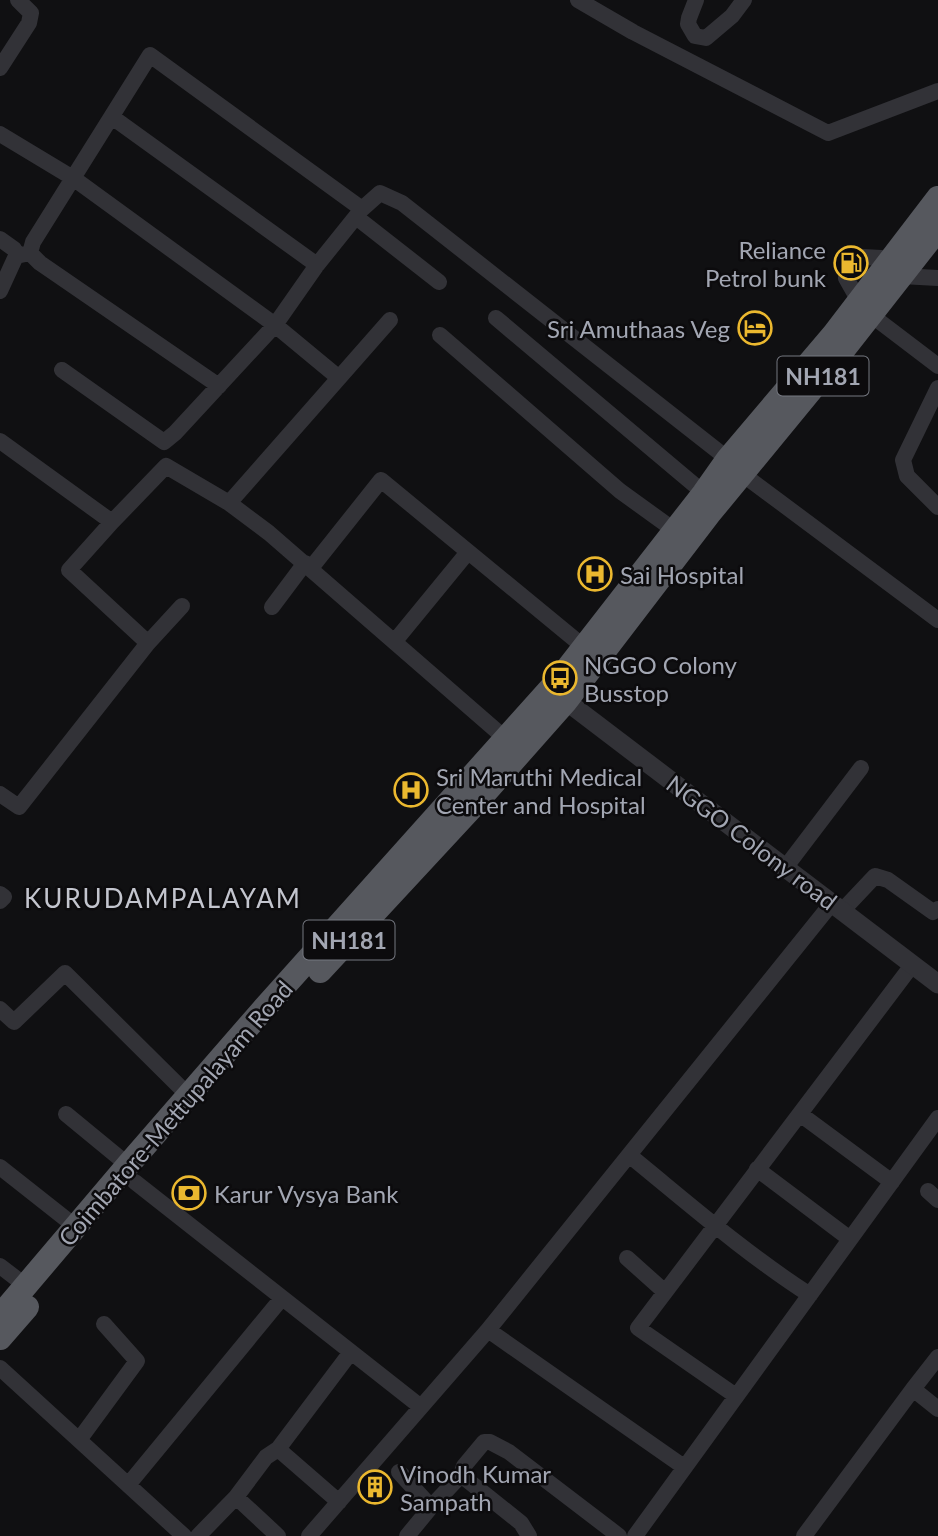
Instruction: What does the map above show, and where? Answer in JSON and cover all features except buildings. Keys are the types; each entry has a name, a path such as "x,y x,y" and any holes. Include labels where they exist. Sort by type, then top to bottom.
{"highway":[{"name":"NH181","path":"0,1338 131,1174 474,805 735,466 825,373 865,308 895,269 938,198"},
{"name":"NH181","path":"895,269 938,229"},
{"name":"Coimbatore-Mettupalayam Road","path":"0,1316 76,1227 131,1174 188,1096 506,738 558,695 584,647 674,530 704,493 735,466"}],"street":[{"path":"0,68 29,23 31,13 18,0"},
{"path":"578,0 828,133 938,91"},
{"path":"696,0 688,24 695,36 706,38 732,16 744,0"},
{"path":"678,55 695,36"},
{"path":"0,291 150,55 359,213 439,282"},
{"path":"112,117 317,265"},
{"path":"0,134 73,178 275,325 339,378"},
{"path":"62,370 164,442 275,325 317,265 359,213 380,192 402,203 735,466 938,620"},
{"path":"0,239 40,263 219,386"},
{"path":"938,278 895,269 881,258 863,257 846,278 865,308 938,366"},
{"path":"496,318 704,493"},
{"path":"229,503 390,320"},
{"path":"440,335 620,491 674,530"},
{"path":"938,388 902,460 907,476 938,507"},
{"path":"0,441 112,522"},
{"path":"148,643 69,569 166,466 229,503 269,533 506,738"},
{"path":"272,607 381,480 584,647"},
{"path":"395,641 468,552"},
{"path":"0,794 19,807 148,643 182,606"},
{"name":"NGGO Colony road","path":"558,695 938,984"},
{"path":"785,868 861,768"},
{"path":"309,1536 488,1330 629,1155 837,907 875,876 888,880 933,912 938,909"},
{"path":"0,894 4,897 0,901"},
{"path":"736,1396 638,1328 912,964"},
{"path":"0,1009 15,1022 65,973 188,1096"},
{"path":"66,1114 131,1174 421,1407"},
{"path":"800,1114 892,1182"},
{"path":"635,1536 938,1118"},
{"path":"629,1155 715,1226 810,1295"},
{"path":"0,1167 76,1227"},
{"path":"757,1170 850,1240"},
{"path":"627,1258 665,1292"},
{"path":"0,1266 26,1286"},
{"path":"128,1485 282,1298"},
{"path":"79,1440 137,1361 104,1324"},
{"path":"488,1330 684,1467"},
{"path":"198,1536 236,1497 266,1457 278,1449 351,1352"},
{"path":"804,1536 938,1357"},
{"path":"0,1368 184,1536"},
{"path":"913,1389 938,1409"},
{"path":"407,1536 461,1475 470,1457 484,1443 490,1442 509,1452 619,1536"},
{"path":"278,1449 339,1502"},
{"path":"399,1472 431,1507"},
{"path":"461,1475 521,1523 529,1536"},
{"path":"236,1497 278,1536"}],"place":[{"name":"Reliance Petrol bunk","path":"851,263"},
{"name":"Sri Amuthaas Veg","path":"755,328"},
{"name":"Sai Hospital","path":"595,574"},
{"name":"NGGO Colony Busstop","path":"560,678"},
{"name":"Sri Maruthi Medical Center and Hospital","path":"411,790"},
{"name":"Karur Vysya Bank","path":"189,1193"},
{"name":"Vinodh Kumar Sampath","path":"375,1487"}],"district":[{"name":"KURUDAMPALAYAM","path":"163,898"}]}
